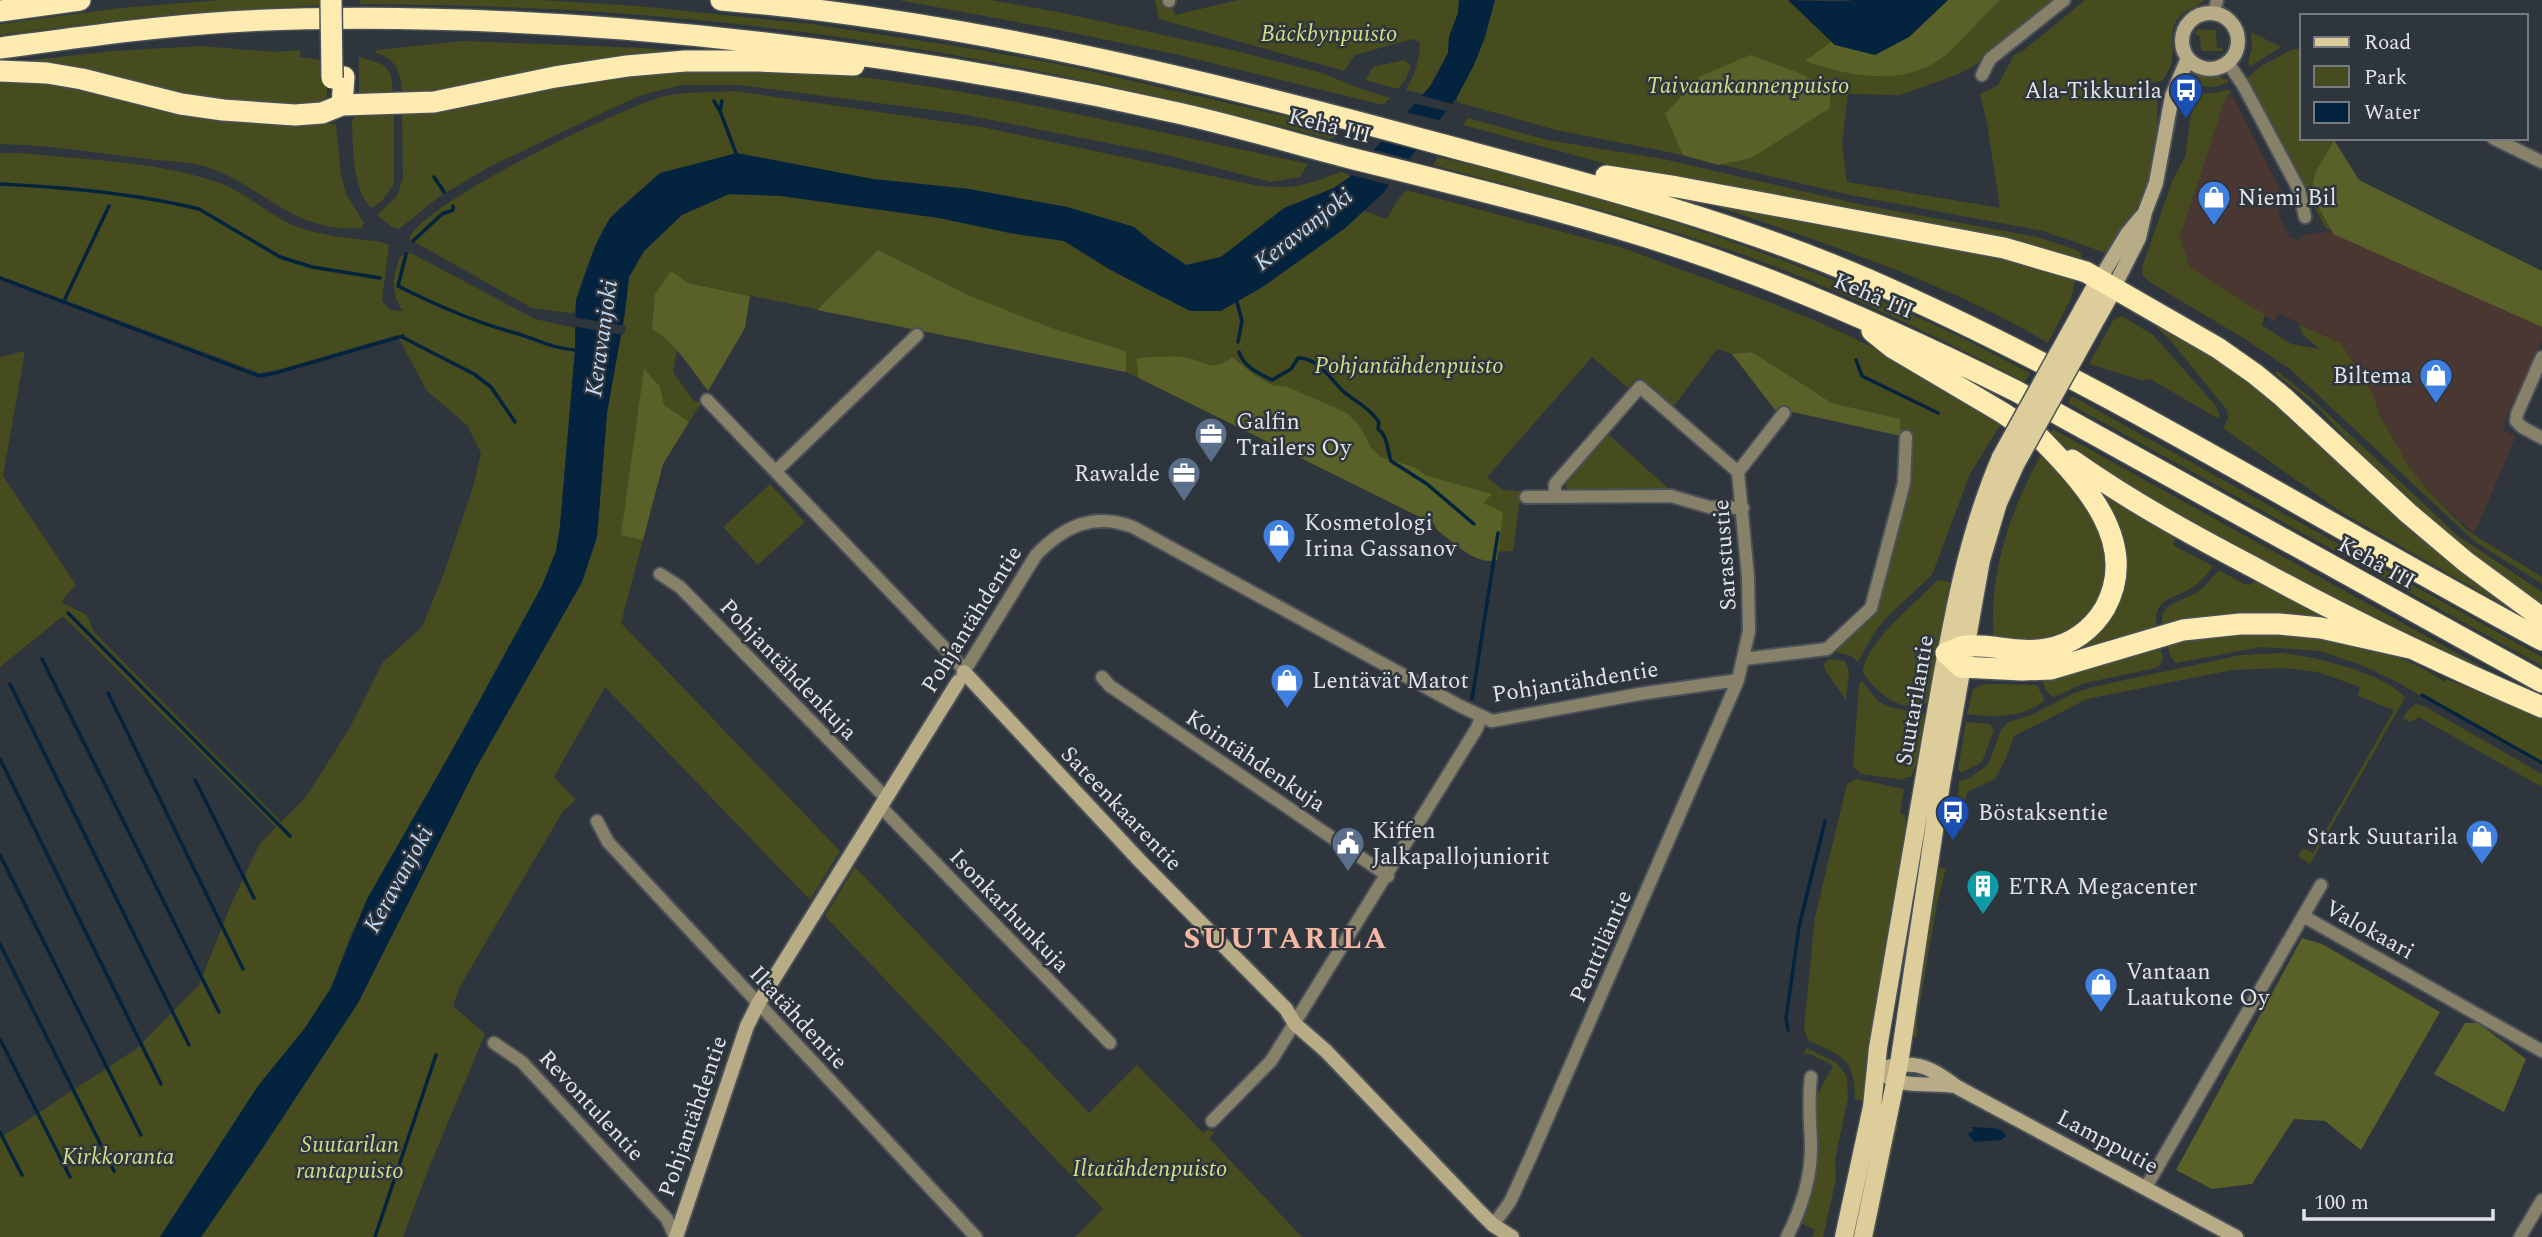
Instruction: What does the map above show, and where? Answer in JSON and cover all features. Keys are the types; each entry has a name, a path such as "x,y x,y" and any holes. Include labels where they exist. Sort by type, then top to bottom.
{"highway":[{"path":"0,11 80,0"},
{"path":"331,0 342,105"},
{"path":"338,78 343,0"},
{"name":"Kehä III","path":"720,0 912,25 1087,57 1348,119 1515,163 1644,199 1769,241 1864,278 1963,323 2157,426 2542,640"},
{"path":"842,0 912,25"},
{"name":"Kehä III","path":"0,48 225,22 384,18 537,22 773,43 933,66 1182,114 1439,180 1657,241 1753,274 1849,312 2016,391 2542,682"},
{"path":"0,71 70,76 181,104 223,110 309,114 322,113 342,105 450,100 627,66 685,61 933,66"},
{"path":"1515,163 1676,187 2004,248 2071,266 2107,283 2218,348 2255,374 2417,521 2466,562 2542,618"},
{"path":"1849,312 1893,348 2003,413 2169,523 2305,596 2410,648 2542,707"},
{"path":"1957,655 2046,649 2067,643 2091,628 2112,593 2116,551 2102,513 2086,488 2040,438"},
{"path":"1957,655 2022,670 2051,669 2183,630 2240,624 2321,628 2410,648"}],"main road":[{"name":"Suutarilantie","path":"1844,1237 1872,1107 1875,1070 1957,655 2008,461 2107,283"},
{"name":"Suutarilantie","path":"1863,1237 1899,1064 1957,655"}],"street":[{"path":"1982,75 1990,59 2064,0"},
{"name":"Suutarilantie","path":"2107,283 2139,238 2159,172 2172,96 2188,58 2182,43 2186,27 2198,16 2216,7 2237,34 2236,50 2228,63"},
{"path":"2188,58 2196,65 2206,68 2217,68 2228,63 2243,85 2299,190 2305,217"},
{"path":"2497,140 2542,162"},
{"path":"776,471 917,335"},
{"path":"2542,357 2516,421 2542,438"},
{"name":"Sarastustie","path":"1555,496 1555,484 1640,387 1738,472 1748,577 1749,631 1738,680"},
{"name":"Sateenkaarentie","path":"707,400 957,661 961,677 1286,1009 1295,1024 1326,1051 1409,1140 1493,1225 1512,1237"},
{"path":"1738,472 1784,413"},
{"path":"1744,659 1827,649 1871,608 1904,483 1906,438"},
{"path":"1526,497 1671,496 1709,507 1743,508"},
{"name":"Pohjantähdentie","path":"675,1237 747,1026 758,1004 1036,555 1050,540 1065,531 1095,520 1133,527 1492,720 1738,680"},
{"name":"Pohjantähdenkuja","path":"660,574 680,587 882,802"},
{"name":"Kointähdenkuja","path":"1102,677 1110,686 1388,876"},
{"name":"Penttiläntie","path":"1493,1225 1510,1202 1536,1146 1738,680"},
{"path":"1212,1121 1271,1061 1388,876 1478,728 1481,716"},
{"name":"Isonkarhunkuja","path":"882,802 1110,1043"},
{"name":"Iltatähdentie","path":"597,821 608,842 976,1237"},
{"path":"2303,916 2321,885"},
{"name":"Valokaari","path":"2146,1187 2303,916 2542,1051"},
{"name":"Revontulentie","path":"494,1043 522,1062 667,1219 675,1237"},
{"name":"Lampputie","path":"1875,1070 1899,1064 1933,1069 1957,1087 2236,1237"},
{"name":"Lampputie","path":"1875,1070 1896,1082 1957,1087"},
{"path":"1787,1237 1799,1214 1808,1182 1811,1145 1808,1096 1811,1077"},
{"path":"2520,1237 2542,1200"}],"shaded area":[{"path":"2231,93 2282,193 2278,215 2290,237 2299,240 2304,235 2327,231 2542,327 2542,341 2505,421 2504,431 2516,436 2474,534 2428,491 2408,465 2380,416 2372,392 2341,343 2278,313 2275,322 2190,267 2180,237 2226,97"}],"green space":[{"path":"221,0 321,0 321,5 147,17 0,35 0,24 120,8"},
{"path":"360,0 541,0 638,6 811,24 1068,66 1314,123 1339,133 1337,137 1329,139 1087,81 841,37 637,15 518,8 360,4"},
{"path":"898,0 991,0 1063,13 1322,73 1390,98 1383,105 1179,55"},
{"name":"Bäckbynpuisto","path":"1155,0 1171,0 1175,15 1238,0 1459,0 1458,13 1449,37 1448,53 1425,94 1406,90 1415,72 1419,55 1420,42 1413,39 1355,55 1344,71 1159,19"},
{"name":"Taivaankannenpuisto","path":"1495,0 1788,0 1835,45 1909,37 1948,0 2056,0 1998,44 1977,64 1959,74 1900,95 1848,94 1842,142 1847,182 2000,208 1980,94 1998,85 2014,55 2024,50 2085,0 2204,0 2180,16 2176,22 2169,69 2162,81 2151,83 2149,95 2158,101 2157,137 2148,183 2126,225 2106,253 2043,231 1850,195 1668,152 1556,130 1457,102"},
{"path":"1948,0 2000,0 1950,51 1917,71 1899,75 1861,75 1805,61 1831,42 1835,45 1909,37"},
{"path":"2198,29 2216,30 2217,48 2222,48 2223,51 2201,51 2200,36 2195,34"},
{"path":"2251,32 2281,47 2251,66 2248,62 2252,48"},
{"path":"463,41 666,50 665,54 432,94 402,94 393,63 376,53 376,50"},
{"path":"201,46 276,52 300,50 300,57 327,61 327,98 321,105 207,102 26,63 32,60 113,51"},
{"path":"2293,49 2300,49 2300,140 2334,140 2315,173 2311,193 2331,231 2325,227 2246,79 2261,66"},
{"path":"1750,55 1799,73 1830,89 1830,108 1751,158 1718,165 1683,155 1665,114 1699,77"},
{"path":"359,57 381,64 389,71 393,94 359,96"},
{"path":"1404,60 1411,65 1406,79 1398,89 1365,80 1373,67"},
{"path":"672,67 805,72 938,88 1044,107 1308,164 1300,177 1271,182 1163,154 956,113 738,85 681,85 642,95 489,167 440,196 399,229 377,215 397,196 403,178 402,111 567,81"},
{"path":"2197,75 2221,77 2229,81 2208,87 2187,80"},
{"path":"0,79 27,79 271,121 336,124 341,174 346,194 364,223 361,228 337,228 316,223 297,216 225,174 204,166 70,149 0,144"},
{"path":"735,91 982,127 1254,185 1289,187 1307,184 1341,172 1351,176 1334,188 1312,197 1260,227 1221,257 1186,265 1134,227 1067,207 969,189 873,179 660,173 617,210 606,224 589,262 575,312 570,313 532,308 409,239 421,223 448,203 569,136 665,96"},
{"path":"2232,91 2226,97 2180,237 2190,267 2265,315 2262,325 2291,344 2320,349 2302,334 2299,324 2341,343 2372,392 2380,416 2408,465 2428,491 2468,531 2542,577 2542,584 2474,541 2290,369 2143,276 2142,267 2173,179 2185,157 2194,94"},
{"path":"394,111 394,184 382,201 372,208 365,201 357,180 352,121 357,114"},
{"path":"1468,118 1547,140 1663,159 1863,205 2037,237 2077,250 2082,261 1652,176 1463,125"},
{"path":"2334,140 2359,180 2542,271 2542,327 2333,234 2311,193 2315,173"},
{"name":"Kirkkoranta","path":"0,153 119,162 191,174 225,185 283,220 304,229 382,242 389,245 382,301 390,310 403,311 394,291 394,278 400,257 411,253 535,319 575,328 560,526 556,551 542,586 351,934 331,988 305,1028 258,1086 160,1237 0,1237 0,1138 136,1049 199,985 232,902 259,845 276,827 63,616 0,667 0,357 25,351 3,476 76,585 62,603 87,615 94,632 281,822 305,798 348,731 383,662 422,627 444,573 474,484 481,453 467,425 427,391 397,335 260,373 0,276"},
{"path":"1438,157 1626,207 1750,248 1871,296 2030,373 2025,382 1887,314 1744,255 1628,218 1433,165"},
{"path":"1406,190 1623,248 1764,300 1900,360 2002,422 1970,474 1932,575 1876,630 1858,662 1851,656 1833,651 1870,615 1903,503 1899,419 1832,403 1752,352 1732,354 1717,349 1671,407 1637,378 1628,388 1592,357 1487,477 1503,490 1521,491 1513,551 1491,552 1126,372 688,283 673,372 694,401 701,403 663,464 621,623 840,851 810,900 605,687 554,777 576,800 563,811 459,988 453,1006 485,1034 403,1237 201,1237 358,1003 476,768 582,582 597,537 607,413 629,277 644,251 682,215 729,194 781,196 939,218 1064,241 1162,297 1344,229 1364,211 1387,219"},
{"path":"1723,205 2015,258 2076,277 2071,299 2048,343 2009,321 1927,283 1843,250 1716,206"},
{"path":"878,250 968,295 1057,330 1126,351 1126,372 817,310"},
{"path":"671,271 688,283 750,296 745,328 708,391 676,349 652,329 655,294"},
{"path":"2122,316 2153,335 2216,406 2220,416 2217,418 2152,380 2144,381 2089,364 2114,319"},
{"path":"2155,321 2250,381 2512,606 2510,609 2341,512 2223,428 2228,419 2227,410 2170,340 2153,324"},
{"path":"1752,352 1832,403 1900,419 1901,436 1793,412 1788,418 1775,410 1732,354"},
{"path":"1183,357 1218,365 1232,357 1272,385 1288,387 1347,413 1359,425 1372,449 1381,457 1414,467 1427,476 1492,494 1483,503 1503,512 1497,560 1481,560 1473,556 1437,530 1434,524 1139,378 1136,359"},
{"path":"644,369 660,387 664,405 689,422 663,464 643,540 621,535"},
{"path":"2277,371 2311,398 2457,535 2542,592 2542,608 2466,552 2373,468 2318,408 2276,374"},
{"path":"2072,396 2542,657 2542,666 2068,403"},
{"path":"2053,429 2525,691 2485,675 2146,502 2048,439"},
{"path":"1607,433 1670,490 1566,488 1565,482"},
{"path":"2041,455 2081,498 2097,523 2106,551 2107,570 2096,603 2074,627 2042,640 2004,639 1993,635 1999,564 2011,519"},
{"path":"2089,482 2175,539 2173,545 2213,566 2196,585 2168,599 2159,607 2157,629 2070,656 2050,655 2116,602"},
{"path":"770,484 805,522 758,565 723,527"},
{"path":"2219,570 2244,584 2250,585 2253,581 2291,596 2336,618 2334,625 2163,628 2163,613 2167,608 2199,591"},
{"path":"1938,580 1950,582 1929,702 1908,706 1899,704 1883,695 1863,673 1866,661 1882,636"},
{"path":"2258,630 2355,644 2379,651 2424,669 2445,682 2446,679 2542,717 2542,766 2395,681 2361,665 2320,651 2261,647 2176,663 2166,642"},
{"path":"2159,643 2163,658 2156,668 2085,683 2054,697 2044,686 2042,677"},
{"path":"2281,653 2348,667 2383,681 2405,698 2310,864 2298,856 2303,848 2313,853 2394,710 2358,696 2360,687 2318,672 2285,668 2232,670 2087,699 2014,736 1995,779 1967,792 1962,823 1956,823 1959,782 1988,765 2001,730 2008,722 2029,716 2074,693 2097,686 2241,655"},
{"path":"1829,659 1845,661 1849,672 1846,700 1825,670 1824,664"},
{"path":"1862,681 1879,702 1929,715 1925,741 1911,777 1904,780 1861,774 1853,766 1859,684"},
{"path":"1985,684 2037,685 2044,698 2043,702 2025,711 2006,716 1967,714 1973,689"},
{"path":"2416,704 2424,706 2542,774 2542,787 2419,717 2410,722 2403,718"},
{"path":"1966,722 1990,724 1994,730 1982,762 1961,773 1958,770"},
{"path":"1856,779 1904,789 1900,813 1905,815 1907,843 1863,1101 1855,1099 1849,1066 1838,1055 1808,1040 1804,1028 1815,917 1847,784"},
{"name":"Iltatähdenpuisto","path":"855,867 1089,1113 1137,1065 1203,1133 1208,1129 1215,1132 1209,1138 1302,1237 1075,1237 1103,1209 825,916"},
{"path":"1940,867 1946,868 1917,1020 1917,1037 1911,1035 1930,901"},
{"path":"2302,938 2322,944 2440,1012 2361,1150 2325,1121 2294,1119 2252,1184 2212,1189 2176,1170"},
{"path":"2465,1023 2478,1023 2526,1059 2504,1112 2434,1074"},
{"path":"1807,1048 1837,1063 1847,1077 1848,1098 1835,1160 1836,1179 1823,1237 1812,1237 1815,1230 1801,1223 1813,1183 1812,1104 1833,1066 1810,1054 1803,1054"},
{"path":"1896,1119 1899,1120 1874,1237 1869,1237"}],"water":[{"name":"Keravanjoki","path":"1459,0 1495,0 1485,37 1457,97 1383,193 1344,229 1264,286 1221,311 1190,311 1109,269 1064,241 939,218 781,196 729,194 682,215 644,251 629,277 607,413 597,537 582,582 476,768 358,1003 201,1237 160,1237 258,1086 305,1028 331,988 367,899 542,586 556,551 560,526 575,350 576,300 595,247 610,218 660,173 737,153 873,179 969,189 1067,207 1134,227 1186,265 1221,257 1284,208 1334,188 1351,176 1432,84 1448,53 1449,37 1458,13"},
{"path":"1788,0 1948,0 1909,37 1875,55 1835,45"},
{"path":"1970,1127 1993,1128 2003,1131 2006,1136 2001,1140 1974,1142 1968,1134 1974,1130"}],"pier":[{"path":"1420,95 1456,105 1450,112 1413,103"},
{"path":"1405,112 1443,121 1420,151 1379,141"},
{"path":"1371,149 1413,160 1393,186 1348,174"},
{"path":"572,317 626,326 624,335 572,326"}],"waterway":[{"path":"714,101 720,111"},
{"path":"722,101 720,111 737,156"},
{"path":"434,177 444,192"},
{"path":"0,184 101,192 199,209 280,257 312,267 380,278"},
{"path":"63,303 109,206"},
{"path":"413,241 442,214 453,210 453,206"},
{"name":"Keravanjoki","path":"406,254 398,286 479,322 549,345 575,350"},
{"path":"0,278 259,376 403,336"},
{"path":"1237,302 1242,321 1238,342"},
{"path":"402,337 474,374 491,387 515,422"},
{"path":"1239,352 1248,366 1272,380 1291,369 1298,358 1318,365 1379,422 1378,429 1385,439 1391,461 1427,484 1474,524"},
{"path":"1856,360 1862,376 1938,413"},
{"path":"1472,699 1498,533"},
{"path":"68,613 290,836"},
{"path":"42,659 219,1012"},
{"path":"10,684 189,1045"},
{"path":"108,693 243,969"},
{"path":"2422,695 2542,763"},
{"path":"0,759 161,1084"},
{"path":"195,780 254,898"},
{"path":"1788,1030 1786,1019 1799,927 1825,821"},
{"path":"0,855 141,1135"},
{"path":"0,944 114,1171"},
{"path":"0,1039 70,1177"},
{"path":"375,1237 436,1055"},
{"path":"0,1132 22,1175"}],"place":[{"name":"Ala-Tikkurila","path":"2186,120"},
{"name":"Niemi Bil","path":"2214,227"},
{"name":"Biltema","path":"2436,405"},
{"name":"Galfin Trailers Oy","path":"1211,464"},
{"name":"Rawalde","path":"1184,503"},
{"name":"Kosmetologi Irina Gassanov","path":"1279,565"},
{"name":"Lentävät Matot","path":"1287,710"},
{"name":"Böstaksentie","path":"1953,842"},
{"name":"Stark Suutarila","path":"2482,866"},
{"name":"Kiffen Jalkapallojuniorit","path":"1348,873"},
{"name":"ETRA Megacenter","path":"1983,916"},
{"name":"Vantaan Laatukone Oy","path":"2101,1014"}],"district":[{"name":"SUUTARILA","path":"1286,938"}],"park label":[{"name":"Pohjantähdenpuisto","path":"1409,365"},
{"name":"Suutarilan rantapuisto","path":"350,1157"}]}
